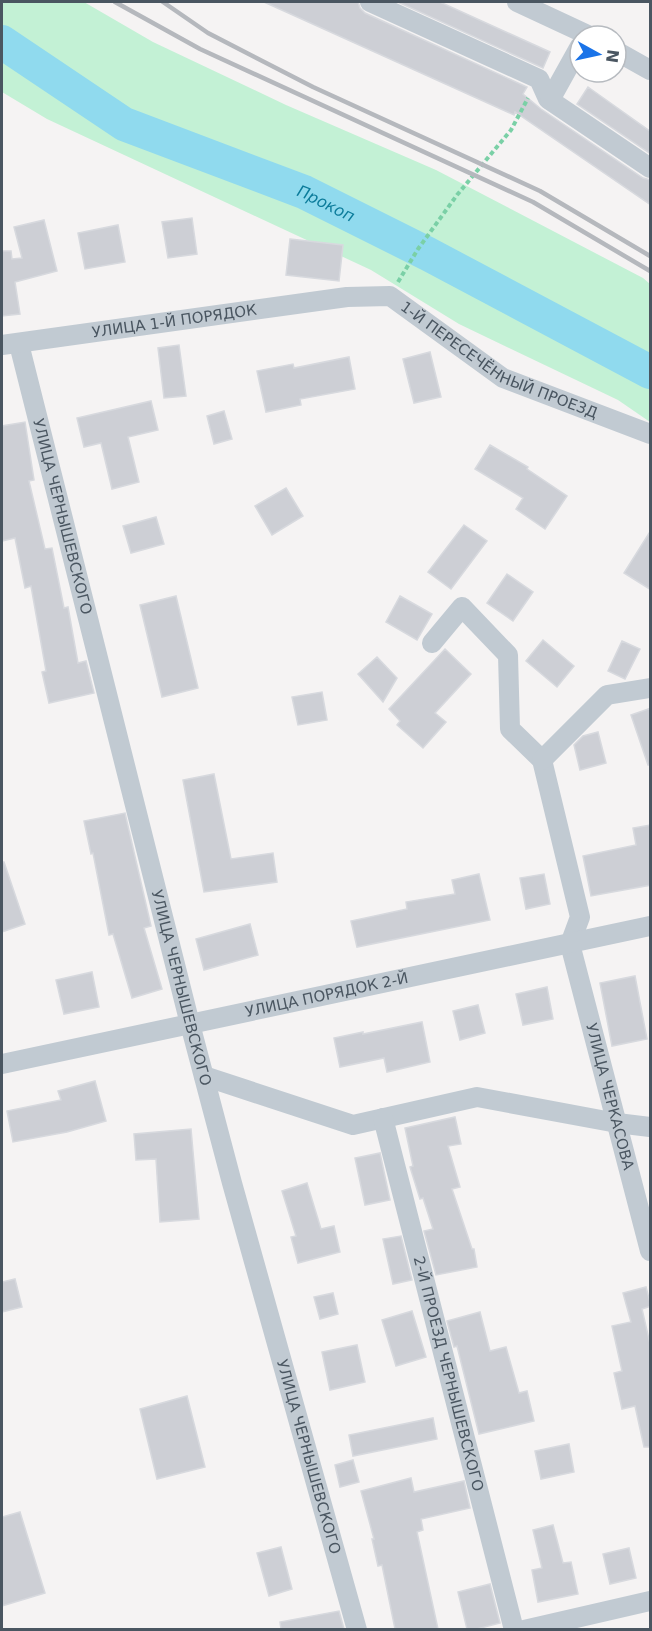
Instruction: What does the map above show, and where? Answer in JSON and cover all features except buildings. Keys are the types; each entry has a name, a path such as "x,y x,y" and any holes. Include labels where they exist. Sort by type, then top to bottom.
{"street":[{"path":"370,2 539,79 550,100 651,168"},
{"path":"517,2 568,29"},
{"path":"628,58 651,70"},
{"path":"550,100 568,69"},
{"name":"1-Й ПЕРЕСЕЧЁННЫЙ ПРОЕЗД","path":"347,297 390,296 503,378 651,434"},
{"name":"УЛИЦА 1-Й ПОРЯДОК","path":"10,345 347,297"},
{"name":"УЛИЦА ЧЕРНЫШЕВСКОГО","path":"10,345 204,1076 357,1629"},
{"path":"432,643 462,607 508,655 510,729 542,760 580,917 570,944"},
{"path":"542,760 607,695 651,688"},
{"name":"УЛИЦА ПОРЯДОК 2-Й","path":"2,1064 651,926"},
{"name":"УЛИЦА ЧЕРКАСОВА","path":"570,944 651,1251"},
{"path":"204,1076 353,1125 477,1098 651,1127"},
{"name":"2-Й ПРОЕЗД ЧЕРНЫШЕВСКОГО","path":"382,1118 514,1629"},
{"path":"524,1629 651,1601"}],"path":[{"path":"390,296 418,249 457,195 511,130 539,79"}],"green space":[{"path":"2,2 84,2 153,42 286,105 436,170 643,278 650,284 650,422 618,400 459,324 371,270 47,119 2,92"}],"waterway":[{"name":"Прокоп","path":"2,42 124,124 304,192 428,254 650,372"}],"railway":[{"path":"115,2 200,49 533,202 650,271"},
{"path":"163,2 208,33 313,87 540,191 650,256"}]}
